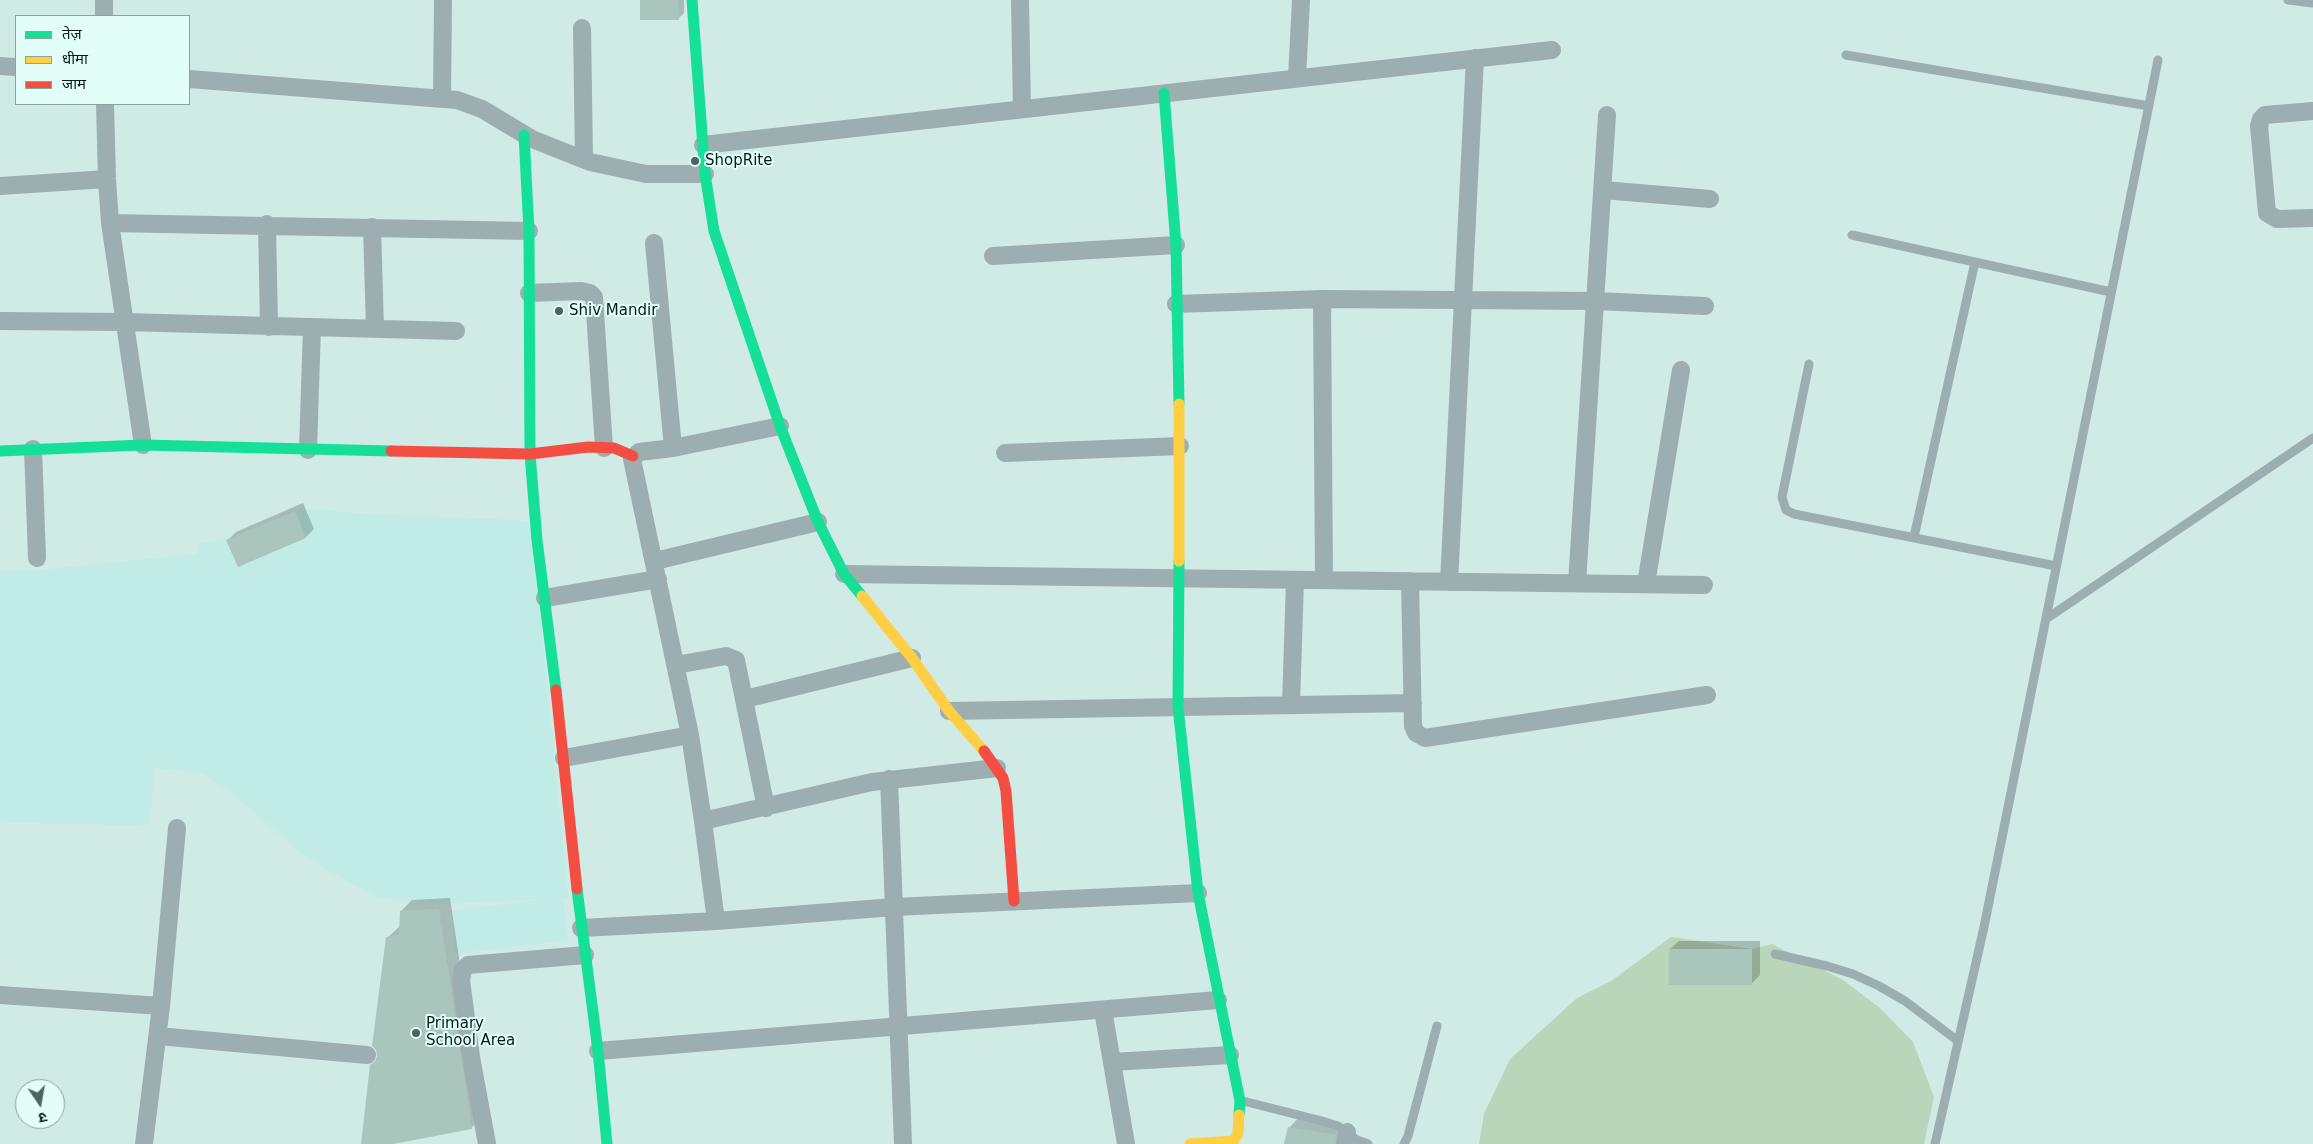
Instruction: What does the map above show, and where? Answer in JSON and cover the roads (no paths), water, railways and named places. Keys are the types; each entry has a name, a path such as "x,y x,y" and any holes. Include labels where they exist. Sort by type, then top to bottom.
{"street":[{"path":"104,0 104,15"},
{"path":"442,97 443,0"},
{"path":"692,0 705,174 714,231 780,426 818,522 844,574 912,658 949,711 997,768 1003,778 1006,791 1014,901"},
{"path":"1020,0 1022,109"},
{"path":"1297,78 1301,0"},
{"path":"582,28 584,160"},
{"path":"703,145 1552,50"},
{"path":"1449,582 1475,58"},
{"path":"0,66 15,67"},
{"path":"190,79 442,97 482,109 524,135 584,160 646,174 705,174"},
{"path":"1164,93 1176,245 1180,446 1178,707 1198,894 1240,1101 1238,1134 1233,1141 1190,1144"},
{"path":"105,105 110,223 143,445"},
{"path":"2313,111 2265,115 2261,119 2259,126 2267,213 2277,219 2313,218"},
{"path":"1577,583 1607,115"},
{"path":"524,135 529,231 530,454 537,540 564,758 581,928 598,1051 607,1144"},
{"path":"0,186 107,179"},
{"path":"1603,190 1710,199"},
{"path":"110,223 267,224 529,231"},
{"path":"267,224 269,326"},
{"path":"372,228 376,329"},
{"path":"654,243 673,448"},
{"path":"994,256 1176,245"},
{"path":"529,293 581,291 590,293 594,297 604,448"},
{"path":"1322,299 1324,580"},
{"path":"1176,304 1322,299 1596,301 1706,306"},
{"path":"0,321 456,330"},
{"path":"308,450 312,327"},
{"path":"1646,584 1681,370"},
{"path":"716,921 704,821 690,735 655,561 631,462 633,456 639,452 673,448 780,426"},
{"path":"0,451 143,445 530,454 576,448 604,448 619,450 633,456"},
{"path":"1005,453 1180,446"},
{"path":"33,449 37,558"},
{"path":"655,561 818,522"},
{"path":"844,574 1704,585"},
{"path":"545,598 658,579"},
{"path":"1291,705 1294,580"},
{"path":"1410,581 1413,726 1416,733 1425,738 1707,695"},
{"path":"676,665 726,656 732,657 739,667 766,808"},
{"path":"745,698 912,658"},
{"path":"949,711 1413,702"},
{"path":"564,758 690,735"},
{"path":"704,821 889,779 997,768"},
{"path":"889,779 903,1144"},
{"path":"144,1144 162,1006 177,828"},
{"path":"581,928 1014,901 1198,894"},
{"path":"486,1144 471,1057 461,980 462,970 468,965 585,955"},
{"path":"1,993 162,1006"},
{"path":"598,1051 898,1028 1218,1000"},
{"path":"1104,1010 1126,1144"},
{"path":"158,1036 367,1055"},
{"path":"1112,1062 1230,1055"}],"lane":[{"path":"2288,0 2313,3"},
{"path":"1846,55 2149,106"},
{"path":"1935,1144 1984,927 2158,60"},
{"path":"1852,235 2111,292"},
{"path":"1914,538 1975,262"},
{"path":"1809,364 1782,497 1786,510 1794,514 2056,566"},
{"path":"2046,619 2313,438"},
{"path":"1775,954 1854,974 1879,986 1905,1000 1958,1042"},
{"path":"1404,1144 1408,1136 1437,1026"},
{"path":"1240,1101 1322,1120 1346,1138 1368,1144"}],"place":[{"name":"ShopRite","path":"695,161"},
{"name":"Shiv Mandir","path":"559,311"},
{"name":"Primary School Area","path":"416,1033"}]}
